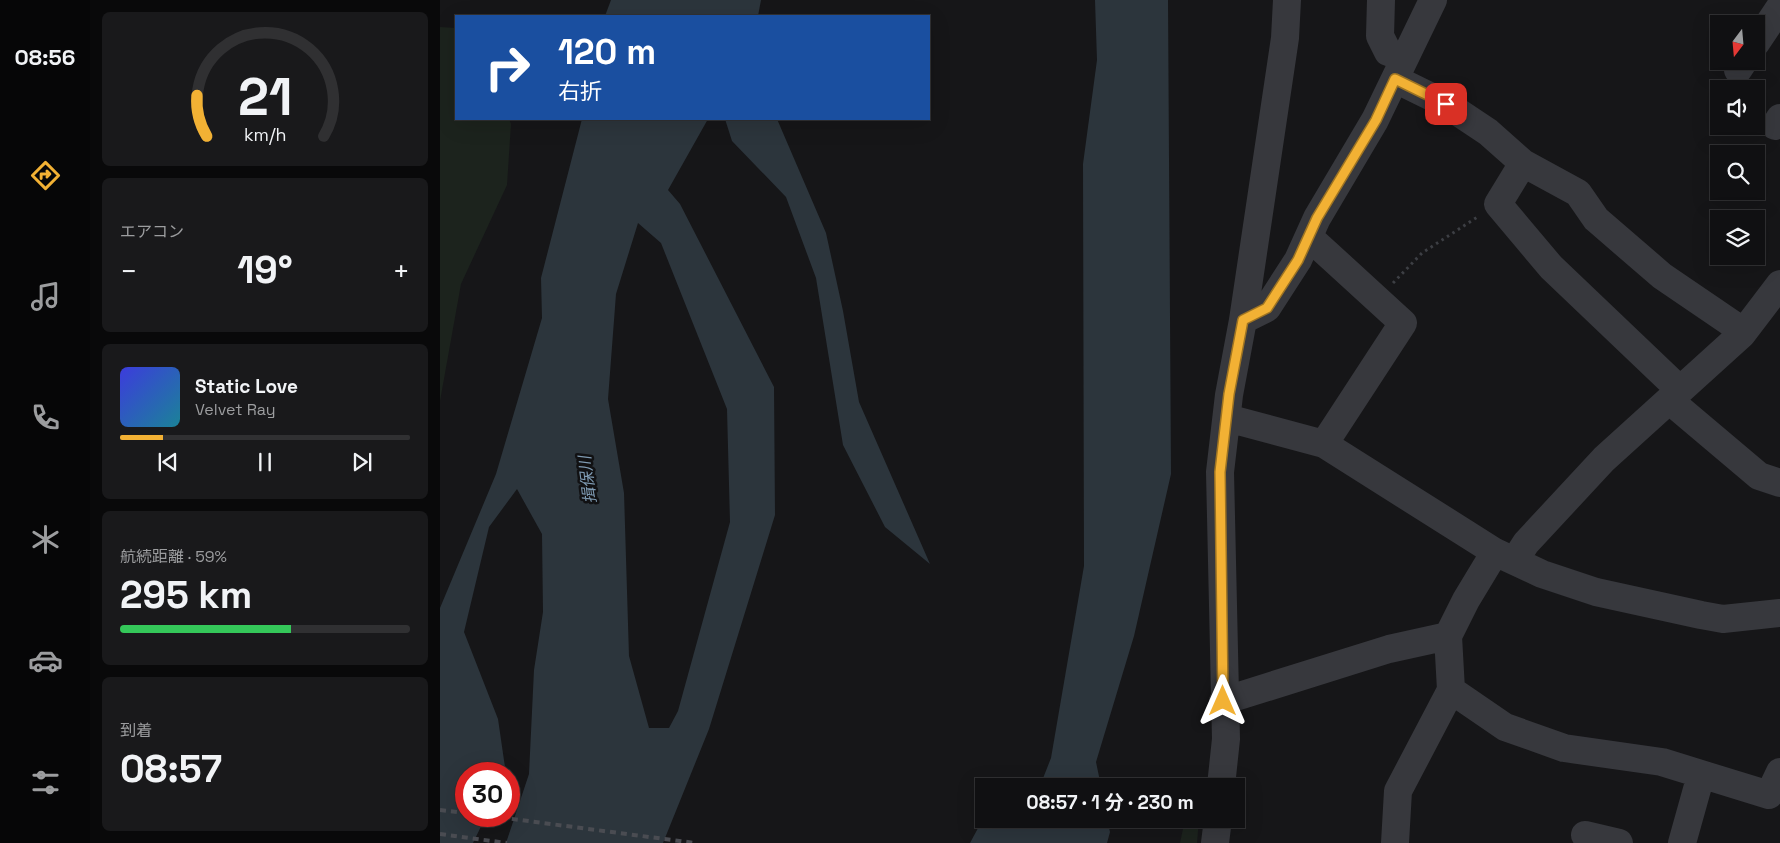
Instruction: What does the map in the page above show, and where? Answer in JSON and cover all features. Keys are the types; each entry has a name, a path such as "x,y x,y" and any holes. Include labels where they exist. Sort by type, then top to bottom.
{"street":[{"path":"1222,778 1226,739 1223,701 1220,472 1226,418 1243,320 1285,38 1287,0"},
{"path":"1381,0 1380,36 1400,69 1453,109 1488,132 1523,163 1578,193 1596,219 1662,276 1734,325 1742,334"},
{"path":"1243,320 1267,308 1298,260 1309,237 1376,120 1433,0"},
{"path":"1765,29 1780,7"},
{"path":"1523,163 1498,204 1551,267 1674,395 1759,476 1780,483"},
{"path":"1309,237 1403,323 1324,444"},
{"path":"1395,843 1398,791 1451,690 1448,636 1466,600 1505,556 1526,543 1604,459 1742,334 1780,284"},
{"path":"1226,418 1324,444 1505,556 1542,574 1596,592 1673,610 1723,619 1780,613"},
{"path":"1223,701 1389,649 1448,636"},
{"path":"1451,690 1505,727 1564,748 1662,762 1769,795 1780,772"},
{"path":"1682,843 1701,774"},
{"path":"1215,843 1217,828"},
{"path":"1585,834 1619,843"}],"path":[{"path":"1377,300 1422,252 1498,204"}],"shaded area":[{"path":"440,27 455,28 455,120 509,120 511,124 507,185 461,284 440,401"},
{"path":"1183,828 1198,828 1197,843 1180,843"}],"water":[{"path":"611,0 761,0 758,15 605,15"},
{"path":"1095,0 1168,0 1171,474 1134,636 1096,762 1099,778 1043,778 1051,758 1084,566 1083,164 1097,60"},
{"name":"揖保川","path":"582,120 707,120 668,190 680,204 774,387 775,515 709,729 663,843 506,843 511,827 520,827 520,801 529,774 534,670 543,612 542,534 517,489 489,527 464,632 498,719 504,762 455,762 455,827 481,827 473,843 440,843 440,608 496,474 542,318 541,278","holes":["638,223 661,243 727,409 730,522 678,711 669,728 649,728 629,656 624,493 608,399 616,294"]},
{"path":"725,120 777,120 826,233 843,311 859,402 930,564 885,527 843,445 816,278 786,197 732,141"},
{"path":"978,828 1109,828 1110,832 1107,843 970,843"}],"railway":[{"path":"440,810 455,812"},
{"path":"520,820 695,843"},
{"path":"440,834 507,843"}],"route":[{"path":"1223,701 1220,472 1229,394 1243,320 1267,308 1298,260 1317,218 1376,120 1395,79 1446,104"}]}
